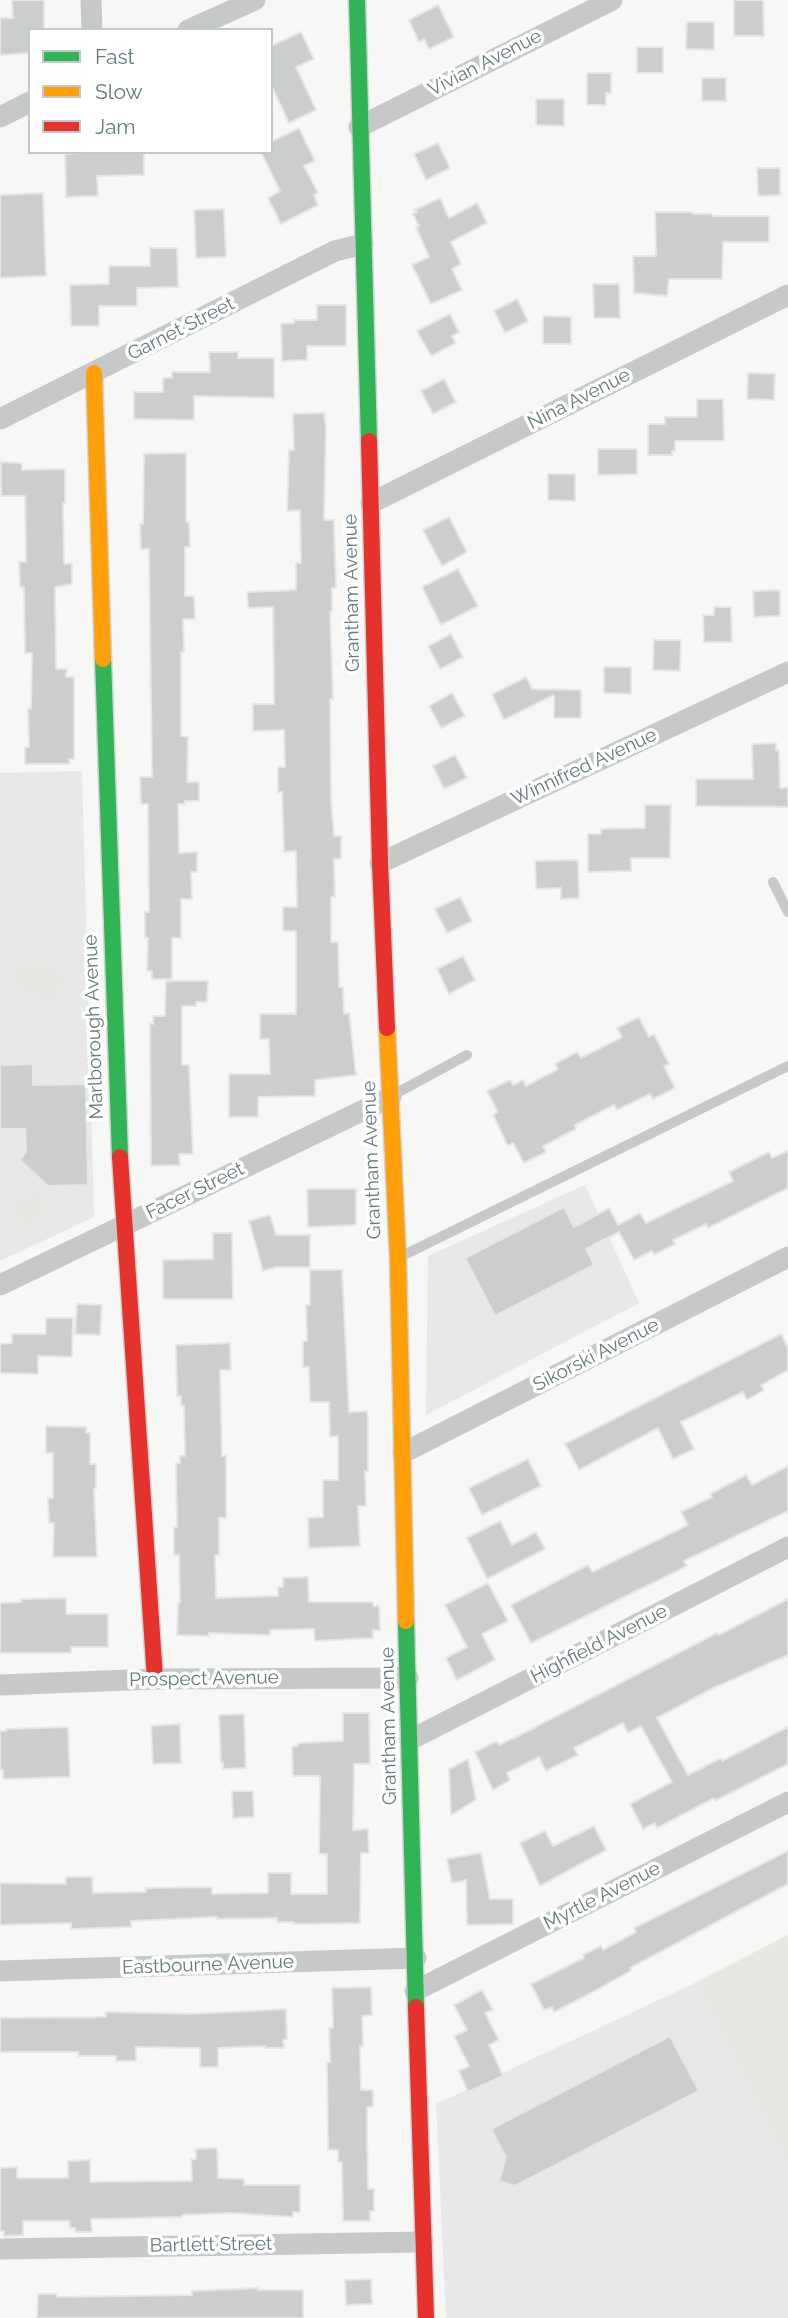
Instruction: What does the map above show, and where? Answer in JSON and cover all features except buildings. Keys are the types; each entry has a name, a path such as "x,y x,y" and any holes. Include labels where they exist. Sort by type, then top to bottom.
{"street":[{"path":"91,0 92,28"},
{"path":"192,28 255,0"},
{"name":"Grantham Avenue","path":"357,0 380,863 398,1259 415,1991 426,2318"},
{"name":"Vivian Avenue","path":"359,127 612,0"},
{"path":"0,117 28,103"},
{"name":"Garnet Street","path":"0,419 335,251 363,244"},
{"name":"Nina Avenue","path":"371,503 788,295"},
{"name":"Marlborough Avenue","path":"94,373 120,1165 155,1679"},
{"name":"Winnifred Avenue","path":"380,863 788,672"},
{"name":"Facer Street","path":"0,1285 391,1097"},
{"name":"Sikorski Avenue","path":"403,1453 788,1257"},
{"name":"Highfield Avenue","path":"410,1740 788,1547"},
{"name":"Prospect Avenue","path":"0,1685 155,1679 408,1678"},
{"name":"Myrtle Avenue","path":"415,1991 788,1802"},
{"name":"Eastbourne Avenue","path":"0,1971 416,1958"},
{"name":"Bartlett Street","path":"0,2249 423,2242"}],"lane":[{"path":"772,881 788,912"},
{"path":"391,1097 467,1055"},
{"path":"398,1259 788,1066"}],"shaded area":[{"path":"82,771 94,1217 0,1261 0,773"},
{"path":"21,961 61,968 70,979 56,1000 31,996 12,980 12,973"},
{"path":"585,1185 639,1303 426,1415 428,1256"},
{"path":"35,1192 42,1194 44,1210 39,1221 23,1228 10,1205"},
{"path":"788,1935 788,2168 693,1984"},
{"path":"693,1984 788,2168 788,2318 446,2318 436,2104"}],"traffic: fast":[{"path":"357,0 369,441"},
{"path":"103,659 120,1157"},
{"path":"406,1621 416,2007"}],"traffic: slow":[{"path":"94,373 103,659"},
{"path":"387,1028 398,1259 406,1621"}],"traffic: jam":[{"path":"369,441 387,1028"},
{"path":"120,1157 155,1679"},
{"path":"416,2007 426,2318"}]}
